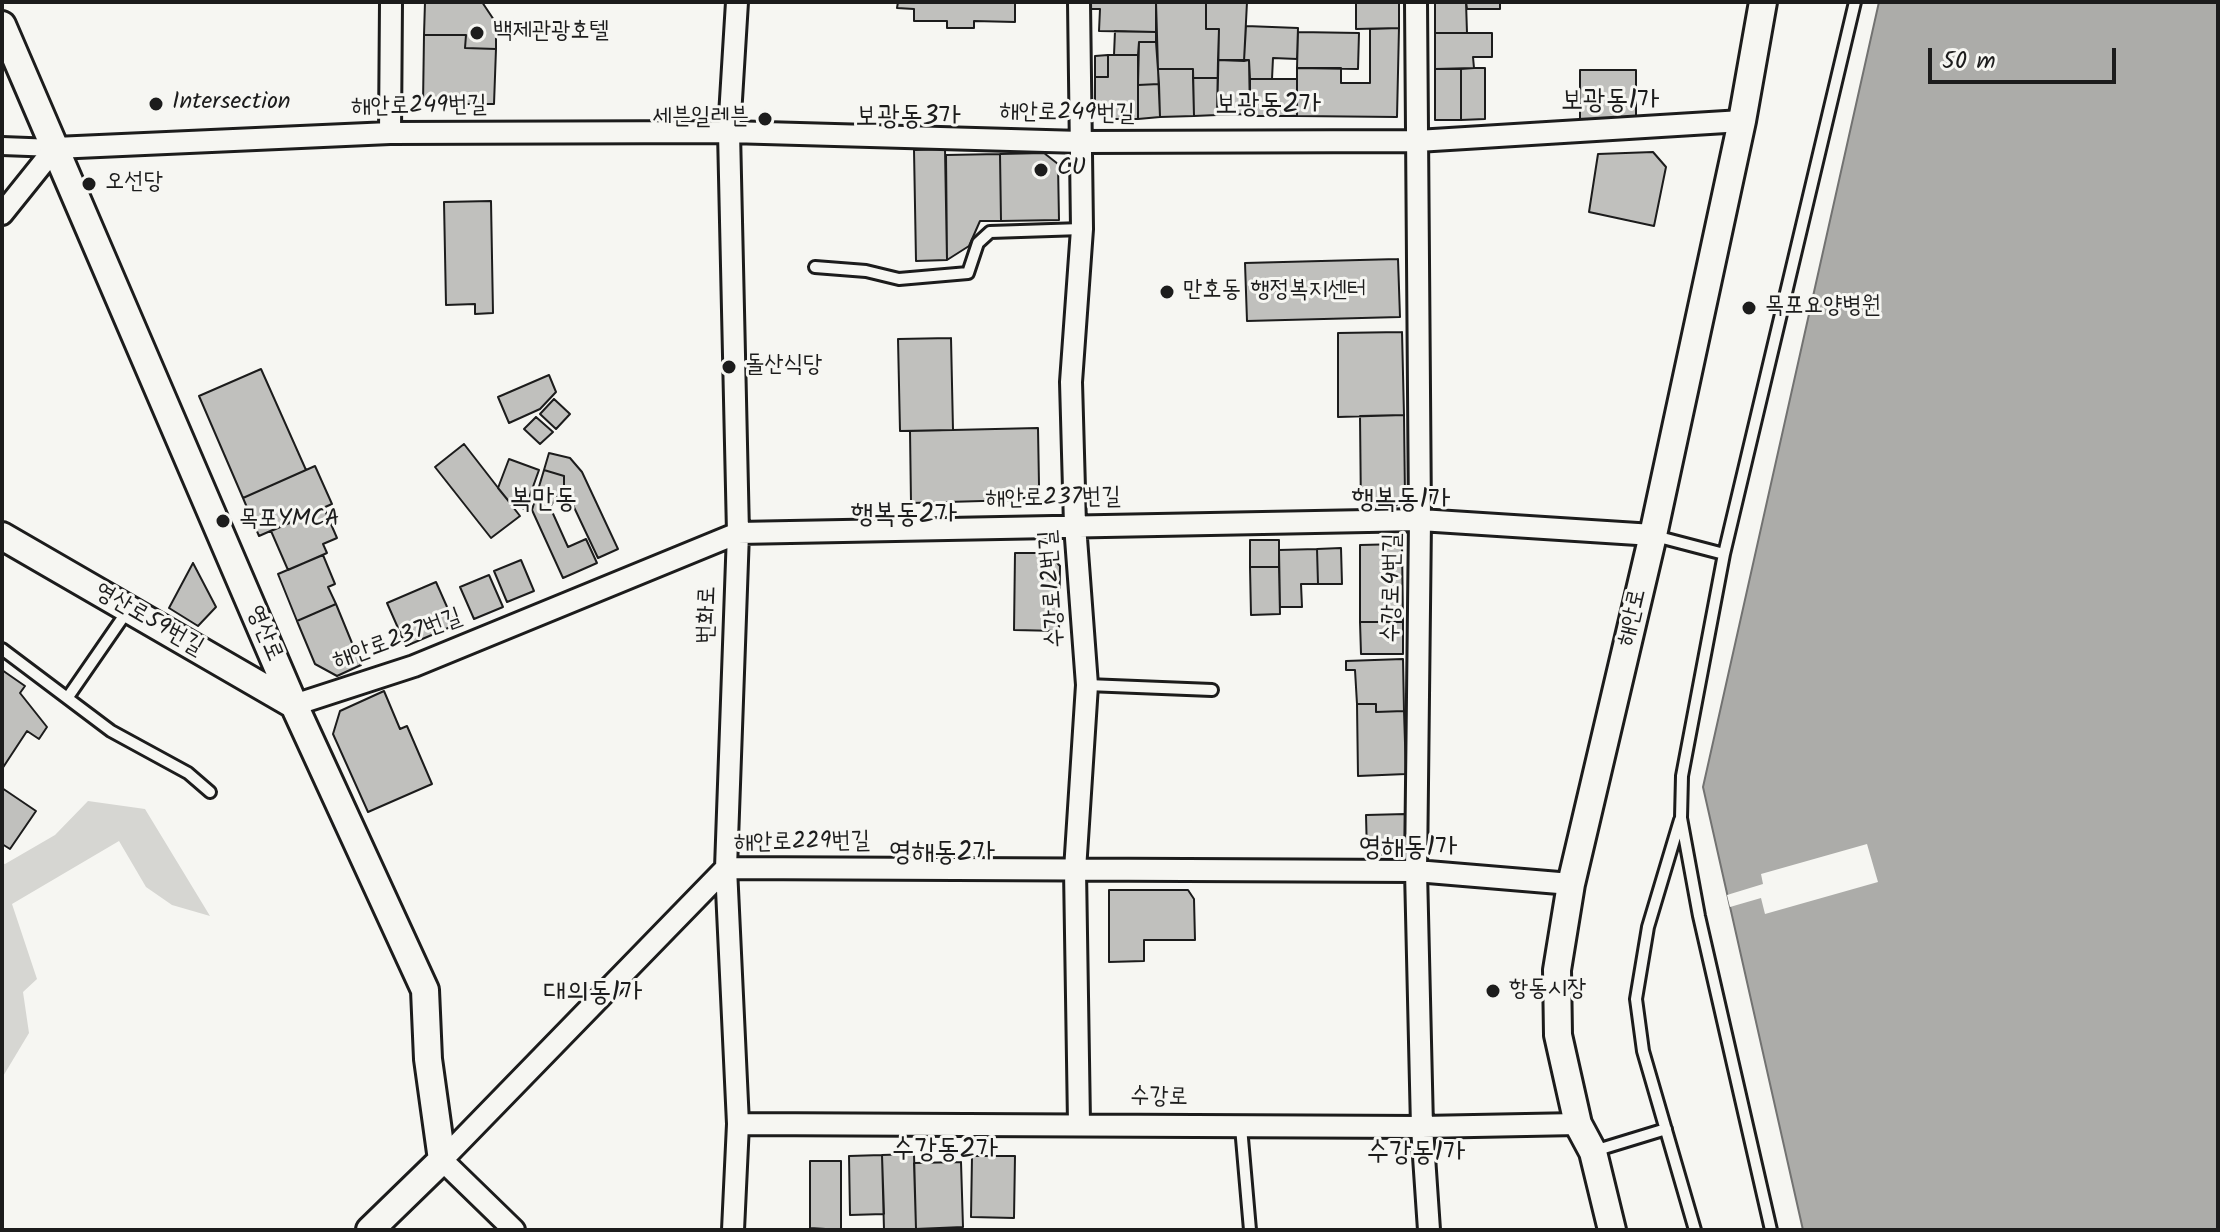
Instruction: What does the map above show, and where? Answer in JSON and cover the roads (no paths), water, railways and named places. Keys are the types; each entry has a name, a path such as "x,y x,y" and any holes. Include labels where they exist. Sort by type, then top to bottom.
{"street":[{"path":"390,133 391,2"},
{"name":"번화로","path":"733,1230 738,1124 726,868 738,533 729,132 737,2"},
{"name":"수강로12번길","path":"1079,2 1082,229 1071,382 1075,525 1087,685 1075,870 1079,1123"},
{"name":"수강로4번길","path":"1416,2 1420,520 1416,871 1422,1127 1429,1230"},
{"name":"해안로","path":"1612,1230 1593,1152 1578,1124 1558,1035 1557,970 1571,884 1653,535 1742,121 1763,2"},
{"name":"영산로","path":"2,25 294,705 425,990 428,1059 442,1160"},
{"name":"해안로249번길","path":"55,148 390,133 729,132 1081,142 1417,141 1742,121"},
{"path":"2,146 55,148"},
{"path":"2,214 55,148"},
{"name":"해안로237번길","path":"294,705 414,666 738,533 1420,520 1653,535"},
{"name":"영산로59번길","path":"2,536 294,705"},
{"name":"해안로229번길","path":"442,1160 726,868 1416,871 1571,884"},
{"name":"수강로","path":"738,1124 1079,1123 1241,1127 1578,1124"},
{"path":"370,1230 442,1160 514,1230"}],"lane":[{"path":"1771,1230 1699,916 1681,818 1682,776 1724,554 1855,2"},
{"path":"815,267 866,271 899,279 968,273 978,243 990,232 1082,229"},
{"path":"1653,535 1724,554"},
{"path":"68,697 128,610"},
{"path":"2,649 111,731 188,773 210,792"},
{"path":"1087,685 1212,690"},
{"path":"1681,818 1648,927 1636,999 1643,1051 1695,1230"},
{"path":"1241,1127 1250,1230"},
{"path":"1593,1152 1666,1129"}],"place":[{"name":"백제관광호텔","path":"477,33"},
{"name":"Intersection","path":"156,104"},
{"name":"세븐일레븐","path":"765,119"},
{"name":"CU","path":"1041,170"},
{"name":"오선당","path":"89,184"},
{"name":"만호동 행정복지센터","path":"1167,292"},
{"name":"목포요양병원","path":"1749,308"},
{"name":"돌산식당","path":"729,367"},
{"name":"목포YMCA","path":"223,521"},
{"name":"항동시장","path":"1493,991"}],"district":[{"name":"보광동1가","path":"1610,103"},
{"name":"보광동2가","path":"1268,107"},
{"name":"보광동3가","path":"908,119"},
{"name":"복만동","path":"543,502"},
{"name":"행복동1가","path":"1401,502"},
{"name":"행복동2가","path":"904,517"},
{"name":"영해동1가","path":"1408,850"},
{"name":"영해동2가","path":"942,855"},
{"name":"대의동1가","path":"593,995"},
{"name":"수강동2가","path":"945,1152"},
{"name":"수강동1가","path":"1416,1155"}]}
